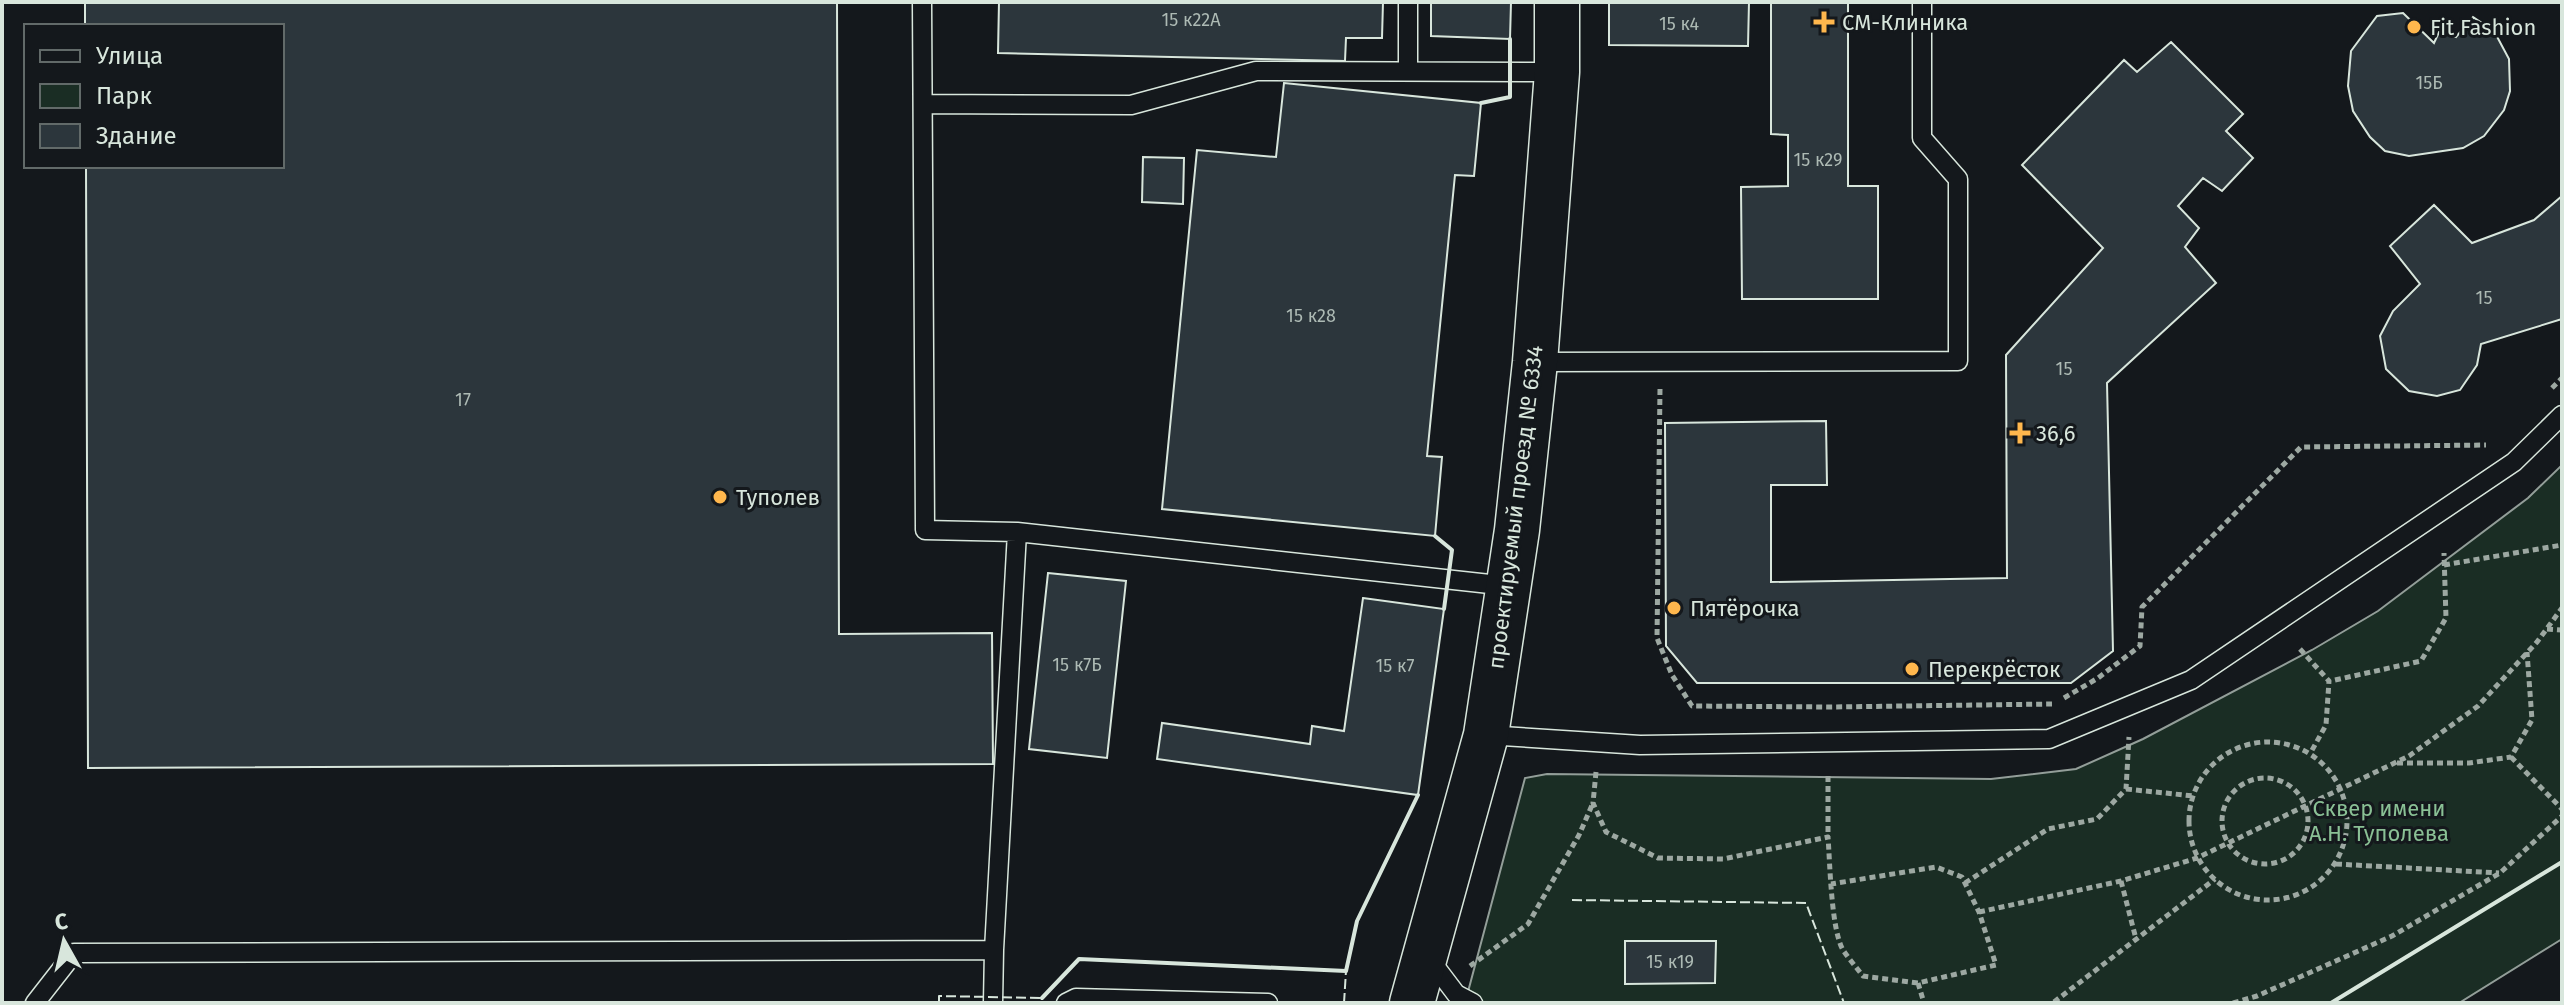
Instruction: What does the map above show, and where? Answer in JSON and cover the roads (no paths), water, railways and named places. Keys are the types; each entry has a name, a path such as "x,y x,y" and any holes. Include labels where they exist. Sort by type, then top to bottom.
{"street":[{"name":"проектируемый проезд № 6334","path":"1412,1003 1443,964 1486,735 1508,586 1535,362 1557,72 1557,2"}],"lane":[{"path":"922,2 925,530 1017,532 1508,586"},
{"path":"1408,2 1408,71"},
{"path":"1535,362 1958,361 1958,179 1922,138 1922,2"},
{"path":"923,104 1131,105 1256,71 1557,72"},
{"path":"1486,735 1640,745 2049,739 2191,680 2514,462 2562,415"},
{"path":"993,1003 1017,532"},
{"path":"35,1003 74,953 994,950"},
{"path":"1443,964 1456,994 1473,1003"},
{"path":"1066,1003 1076,998 1268,1003"}],"place":[{"name":"СМ-Клиника","path":"1824,22"},
{"name":"Fit Fashion","path":"2414,27"},
{"name":"36,6","path":"2020,433"},
{"name":"Туполев","path":"720,497"},
{"name":"Пятёрочка","path":"1674,608"},
{"name":"Перекрёсток","path":"1912,669"}],"park label":[{"name":"Сквер имени А.Н. Туполева","path":"2379,820"}]}
